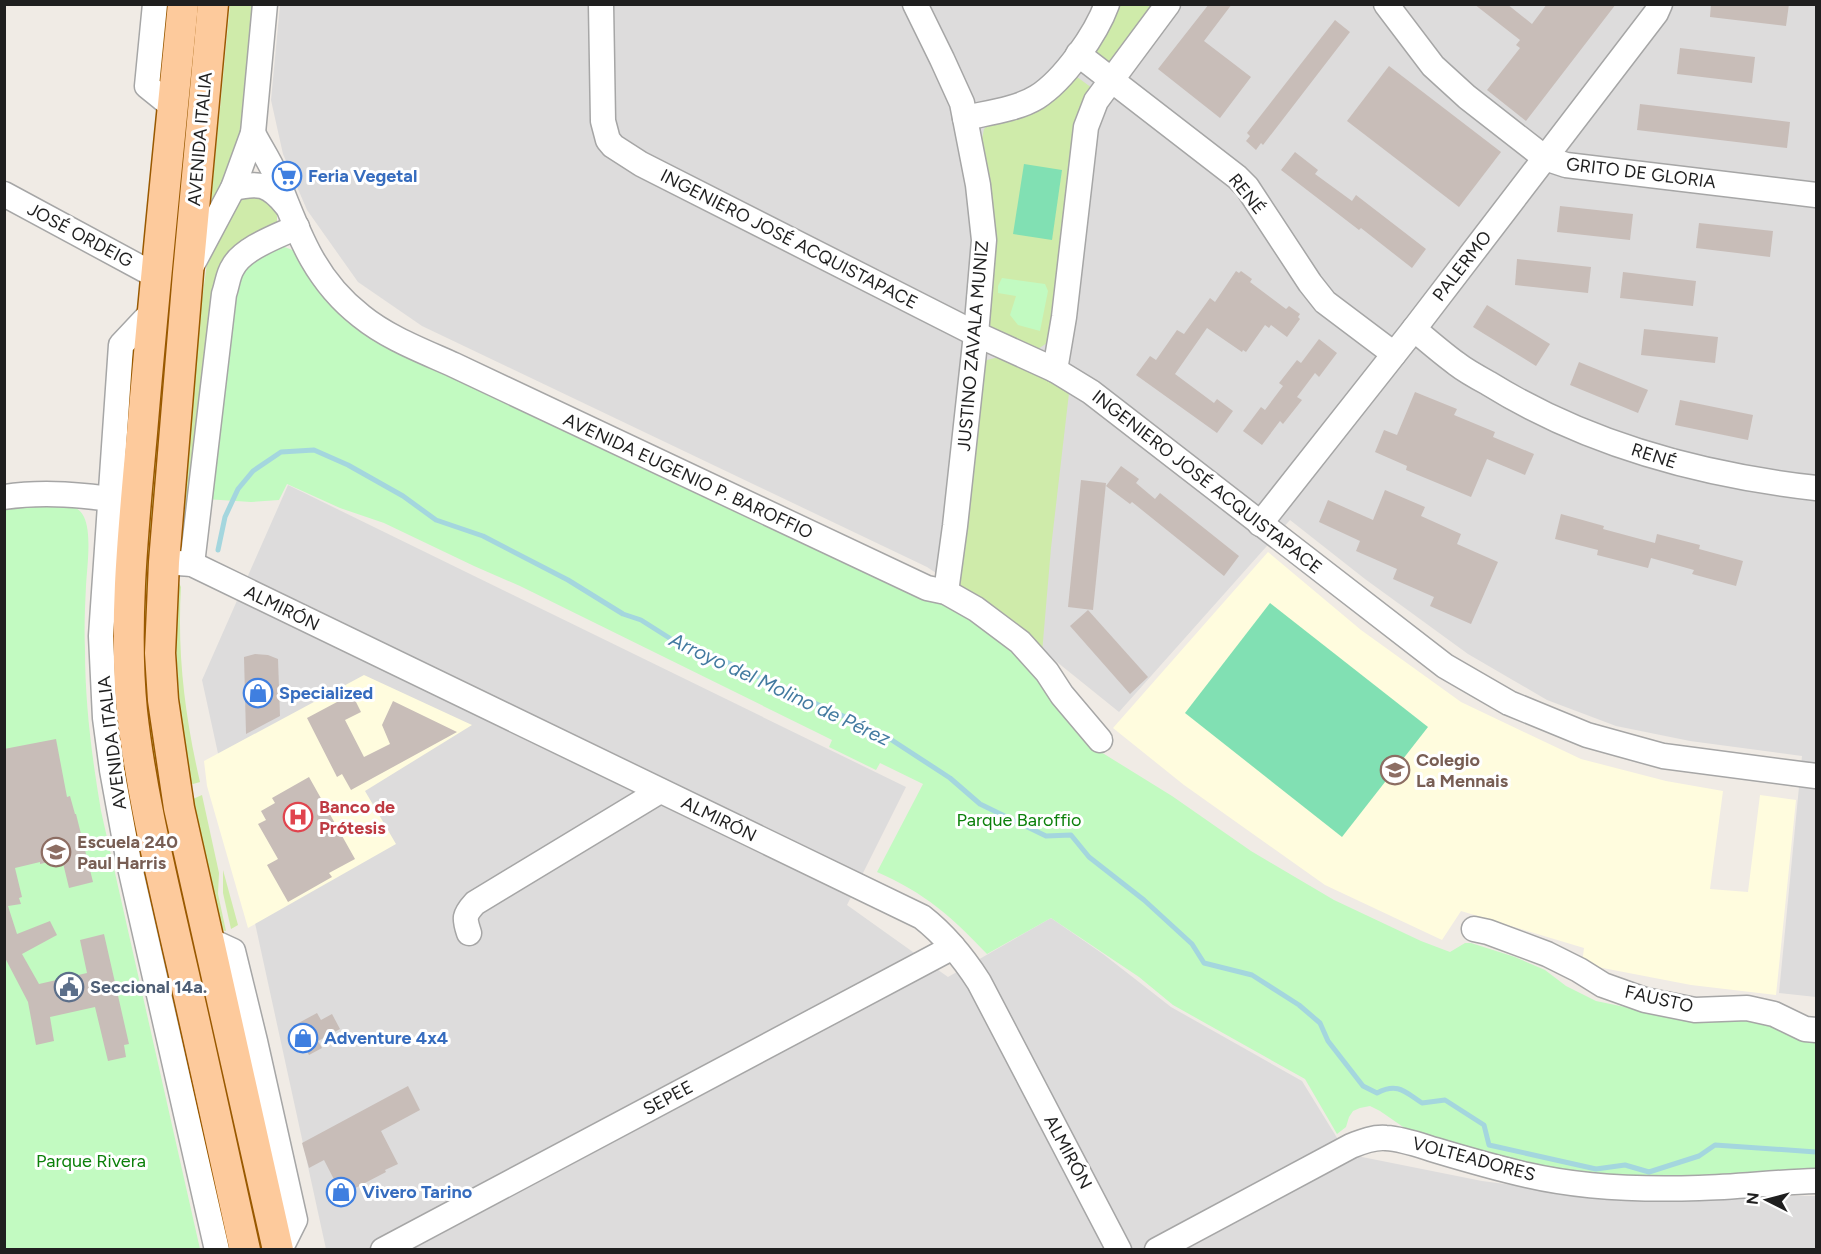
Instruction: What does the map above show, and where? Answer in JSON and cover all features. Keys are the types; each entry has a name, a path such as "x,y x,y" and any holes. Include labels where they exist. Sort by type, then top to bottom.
{"main road":[{"name":"AVENIDA ITALIA","path":"183,4 152,312 123,501 132,710 143,790 157,857 245,1250"},
{"name":"AVENIDA ITALIA","path":"213,4 188,273 178,563 160,653 179,808 279,1250"}],"street":[{"name":"AVENIDA ITALIA","path":"155,4 147,86 173,107"},
{"name":"AVENIDA ITALIA","path":"188,273 233,188 253,134 265,4"},
{"name":"INGENIERO JOSÉ ACQUISTAPACE","path":"601,4 603,121 608,140 613,146 641,164 976,334 1055,370 1091,392 1445,666 1509,703 1587,735 1663,756 1816,776"},
{"name":"JUSTINO ZAVALA MUNIZ","path":"915,4 962,103 978,185 984,240 956,526 946,592"},
{"path":"965,118 1023,104 1050,87 1091,36 1107,4"},
{"path":"1055,370 1064,317 1086,127 1096,101 1168,4"},
{"name":"GRITO DE GLORIA","path":"1386,4 1433,66 1467,97 1545,158 1566,165 1816,195"},
{"name":"PALERMO","path":"1260,524 1414,329 1656,13 1660,4"},
{"name":"RENÉ","path":"1078,54 1237,177 1247,187 1325,302 1394,354"},
{"name":"AVENIDA EUGENIO P. BAROFFIO","path":"253,134 274,172 286,205 312,261 327,283 363,318 386,333 927,588 946,592 986,615 1020,642 1047,672 1062,695 1100,740"},
{"name":"AVENIDA EUGENIO P. BAROFFIO","path":"233,188 251,184 267,187 276,193 286,205"},
{"name":"JOSÉ ORDEIG","path":"4,194 156,276"},
{"name":"AVENIDA ITALIA","path":"178,563 224,294 232,267 255,247 297,227"},
{"name":"AVENIDA ITALIA","path":"152,312 121,345 123,501 101,636 105,718 129,863 217,1250"},
{"name":"RENÉ","path":"1414,329 1458,364 1503,393 1578,430 1693,468 1816,488"},
{"path":"4,497 31,493 63,493 123,501"},
{"name":"ALMIRÓN","path":"178,563 922,917 939,930 979,982 1119,1250"},
{"path":"469,933 465,923 466,913 475,903 660,791"},
{"name":"FAUSTO","path":"1474,929 1547,954 1580,970 1603,985 1645,1000 1695,1010 1747,1008 1774,1014 1805,1029 1816,1030"},
{"name":"SEPEE","path":"383,1250 953,946"},
{"path":"176,1072 204,1064"},
{"name":"VOLTEADORES","path":"1157,1250 1351,1146 1375,1138 1401,1140 1529,1176 1588,1185 1640,1189 1700,1188 1816,1181"}],"shaded area":[{"path":"280,5 1816,5 1816,997 1779,993 1802,756 1690,741 1616,726 1547,700 1468,654 1365,579 1290,520 1119,712 996,613 927,567 422,326 358,282 307,210 283,154 271,100"},
{"path":"288,485 906,787 847,905 948,977 1051,918 1103,954 1171,1007 1302,1081 1347,1154 1482,1181 1587,1195 1816,1196 1816,1249 326,1249 202,680"},
{"name":"Colegio La Mennais","path":"1268,552 1361,630 1461,702 1581,759 1666,781 1723,791 1710,889 1748,892 1760,795 1796,800 1776,995 1691,985 1582,964 1584,948 1461,911 1442,940 1325,885 1184,785 1113,728"},
{"name":"Banco de Prótesis","path":"364,675 472,725 365,791 396,844 248,928 207,786 204,761"}],"green space":[{"path":"196,5 203,5 153,545 146,549"},
{"path":"230,5 254,5 239,142 234,159 210,211"},
{"path":"1114,5 1159,5 1111,65 1094,55"},
{"path":"1073,74 1092,88 1050,341 1038,349 993,331 988,321 992,205 982,139 984,129 991,122"},
{"path":"1024,164 1062,170 1052,240 1013,234"},
{"path":"256,191 277,212 277,223 185,531 181,530 199,322 207,263 239,198"},
{"name":"Parque Baroffio","path":"282,246 295,251 320,289 931,599 992,627 1010,640 1088,744 1172,796 1251,851 1334,900 1421,941 1450,952 1465,943 1471,943 1515,957 1545,970 1566,986 1596,1001 1644,1011 1739,1017 1816,1037 1816,1175 1650,1182 1546,1171 1409,1131 1370,1106 1353,1111 1346,1127 1337,1134 1305,1079 1173,1005 1139,977 1051,918 987,954 924,897 877,872 923,784 880,763 876,770 829,747 832,740 520,586 384,523 340,508 287,484 279,500 251,502 205,499 233,287 248,263"},
{"path":"1002,278 1045,284 1048,291 1040,331 1018,325 1010,315 1016,296 998,293 998,286"},
{"path":"999,357 1046,379 1069,393 1051,548 1042,653 958,592 983,366 987,360"},
{"name":"Parque Rivera","path":"62,501 80,511 88,532 85,670 90,731 101,811 200,1249 5,1249 4,503"},
{"path":"118,516 187,1060 134,865 116,716 111,613"},
{"path":"153,548 150,595 265,1249 258,1249 170,856 149,745 142,672 145,552"},
{"path":"179,583 181,587 180,637 183,685 200,782 193,784 190,783 180,711 175,632 176,584"},
{"path":"1270,603 1428,727 1342,837 1185,713"},
{"path":"202,795 219,873 218,894 226,931 221,930 193,802 193,799"},
{"path":"223,870 238,925 231,929 223,893"}],"building":[{"path":"1209,4 1232,4 1204,41 1251,77 1220,118 1158,69"},
{"path":"1474,4 1507,4 1532,24 1547,4 1616,4 1526,121 1487,90 1520,48 1516,45 1520,40"},
{"path":"1711,4 1789,4 1786,26 1710,17"},
{"path":"1335,20 1350,32 1263,145 1261,143 1256,150 1246,141 1250,136 1247,133"},
{"path":"1680,48 1755,57 1752,83 1677,74"},
{"path":"1389,66 1501,152 1459,207 1347,121"},
{"path":"1640,104 1790,122 1787,148 1637,130"},
{"path":"1295,152 1318,170 1315,174 1352,201 1356,195 1426,249 1412,268 1281,170"},
{"path":"1560,206 1633,214 1630,240 1557,232"},
{"path":"1699,223 1773,231 1770,257 1696,248"},
{"path":"1517,259 1591,267 1588,293 1515,285"},
{"path":"1236,271 1239,273 1241,271 1252,279 1250,282 1286,309 1289,306 1300,314 1298,317 1300,319 1287,337 1271,325 1269,328 1265,325 1246,352 1243,350 1242,352 1207,328 1175,374 1214,403 1217,399 1233,411 1217,433 1136,375 1150,356 1156,360 1177,330 1184,334 1210,298 1215,302"},
{"path":"1623,272 1696,281 1693,306 1620,298"},
{"path":"1487,305 1550,344 1536,366 1473,327"},
{"path":"1644,329 1718,337 1715,363 1641,355"},
{"path":"1319,339 1337,353 1319,377 1315,373 1297,397 1302,400 1283,424 1280,421 1262,445 1243,431 1261,407 1265,410 1283,386 1279,383 1297,360 1301,363"},
{"path":"1579,362 1648,390 1638,413 1570,385"},
{"path":"1415,392 1457,409 1454,415 1495,432 1493,437 1534,454 1525,475 1487,459 1471,497 1406,470 1407,466 1375,452 1384,430 1397,435"},
{"path":"1680,400 1753,415 1748,440 1675,425"},
{"path":"1121,466 1139,479 1136,483 1155,499 1160,493 1239,556 1224,576 1132,502 1130,504 1106,486"},
{"path":"1081,480 1106,483 1093,610 1068,607"},
{"path":"1385,490 1425,507 1421,516 1461,534 1457,544 1498,562 1471,624 1430,606 1434,597 1393,579 1397,569 1356,551 1360,541 1319,522 1328,500 1373,520"},
{"path":"1561,514 1604,526 1603,529 1655,543 1657,534 1700,545 1699,549 1743,561 1736,586 1692,574 1694,570 1651,558 1648,568 1597,555 1598,550 1555,539"},
{"path":"1088,610 1148,677 1130,694 1070,626"},
{"path":"255,654 278,659 280,716 246,734 244,657"},
{"path":"352,694 361,712 345,720 364,757 390,744 382,725 393,701 457,732 351,790 342,774 337,777 307,718"},
{"path":"56,739 67,797 70,796 76,814 93,882 69,888 62,859 15,868 22,897 19,898 21,904 8,906 17,934 50,921 57,935 22,954 39,984 87,973 80,940 104,934 129,1044 124,1045 126,1057 108,1061 95,1007 50,1017 54,1041 36,1045 28,1002 4,956 4,749"},
{"path":"309,777 355,859 329,873 332,877 288,902 267,865 278,859 258,824 266,820 261,811 275,803 272,798"},
{"path":"317,1013 321,1020 332,1014 340,1029 318,1041 322,1048 309,1055 293,1026"},
{"path":"408,1086 420,1110 381,1131 398,1164 342,1195 324,1160 309,1168 302,1143"}],"waterway":[{"name":"Arroyo del Molino de Pérez","path":"218,550 225,517 238,489 253,471 281,452 314,450 348,465 403,496 436,520 483,536 568,580 623,614 641,620 671,639 714,656 881,733 950,778 980,804 1046,836 1071,835 1089,857 1144,900 1192,944 1204,963 1252,975 1299,1005 1320,1023 1328,1041 1363,1086 1377,1093 1396,1088 1422,1103 1445,1100 1484,1125 1489,1145 1596,1169 1625,1165 1649,1172 1699,1156 1715,1145 1816,1152"}],"place":[{"name":"Feria Vegetal","path":"287,176"},
{"name":"Specialized","path":"258,693"},
{"name":"Colegio La Mennais","path":"1395,770"},
{"name":"Banco de Prótesis","path":"298,817"},
{"name":"Escuela 240 Paul Harris","path":"56,852"},
{"name":"Seccional 14a.","path":"69,987"},
{"name":"Adventure 4x4","path":"303,1038"},
{"name":"Vivero Tarino","path":"341,1192"}]}
